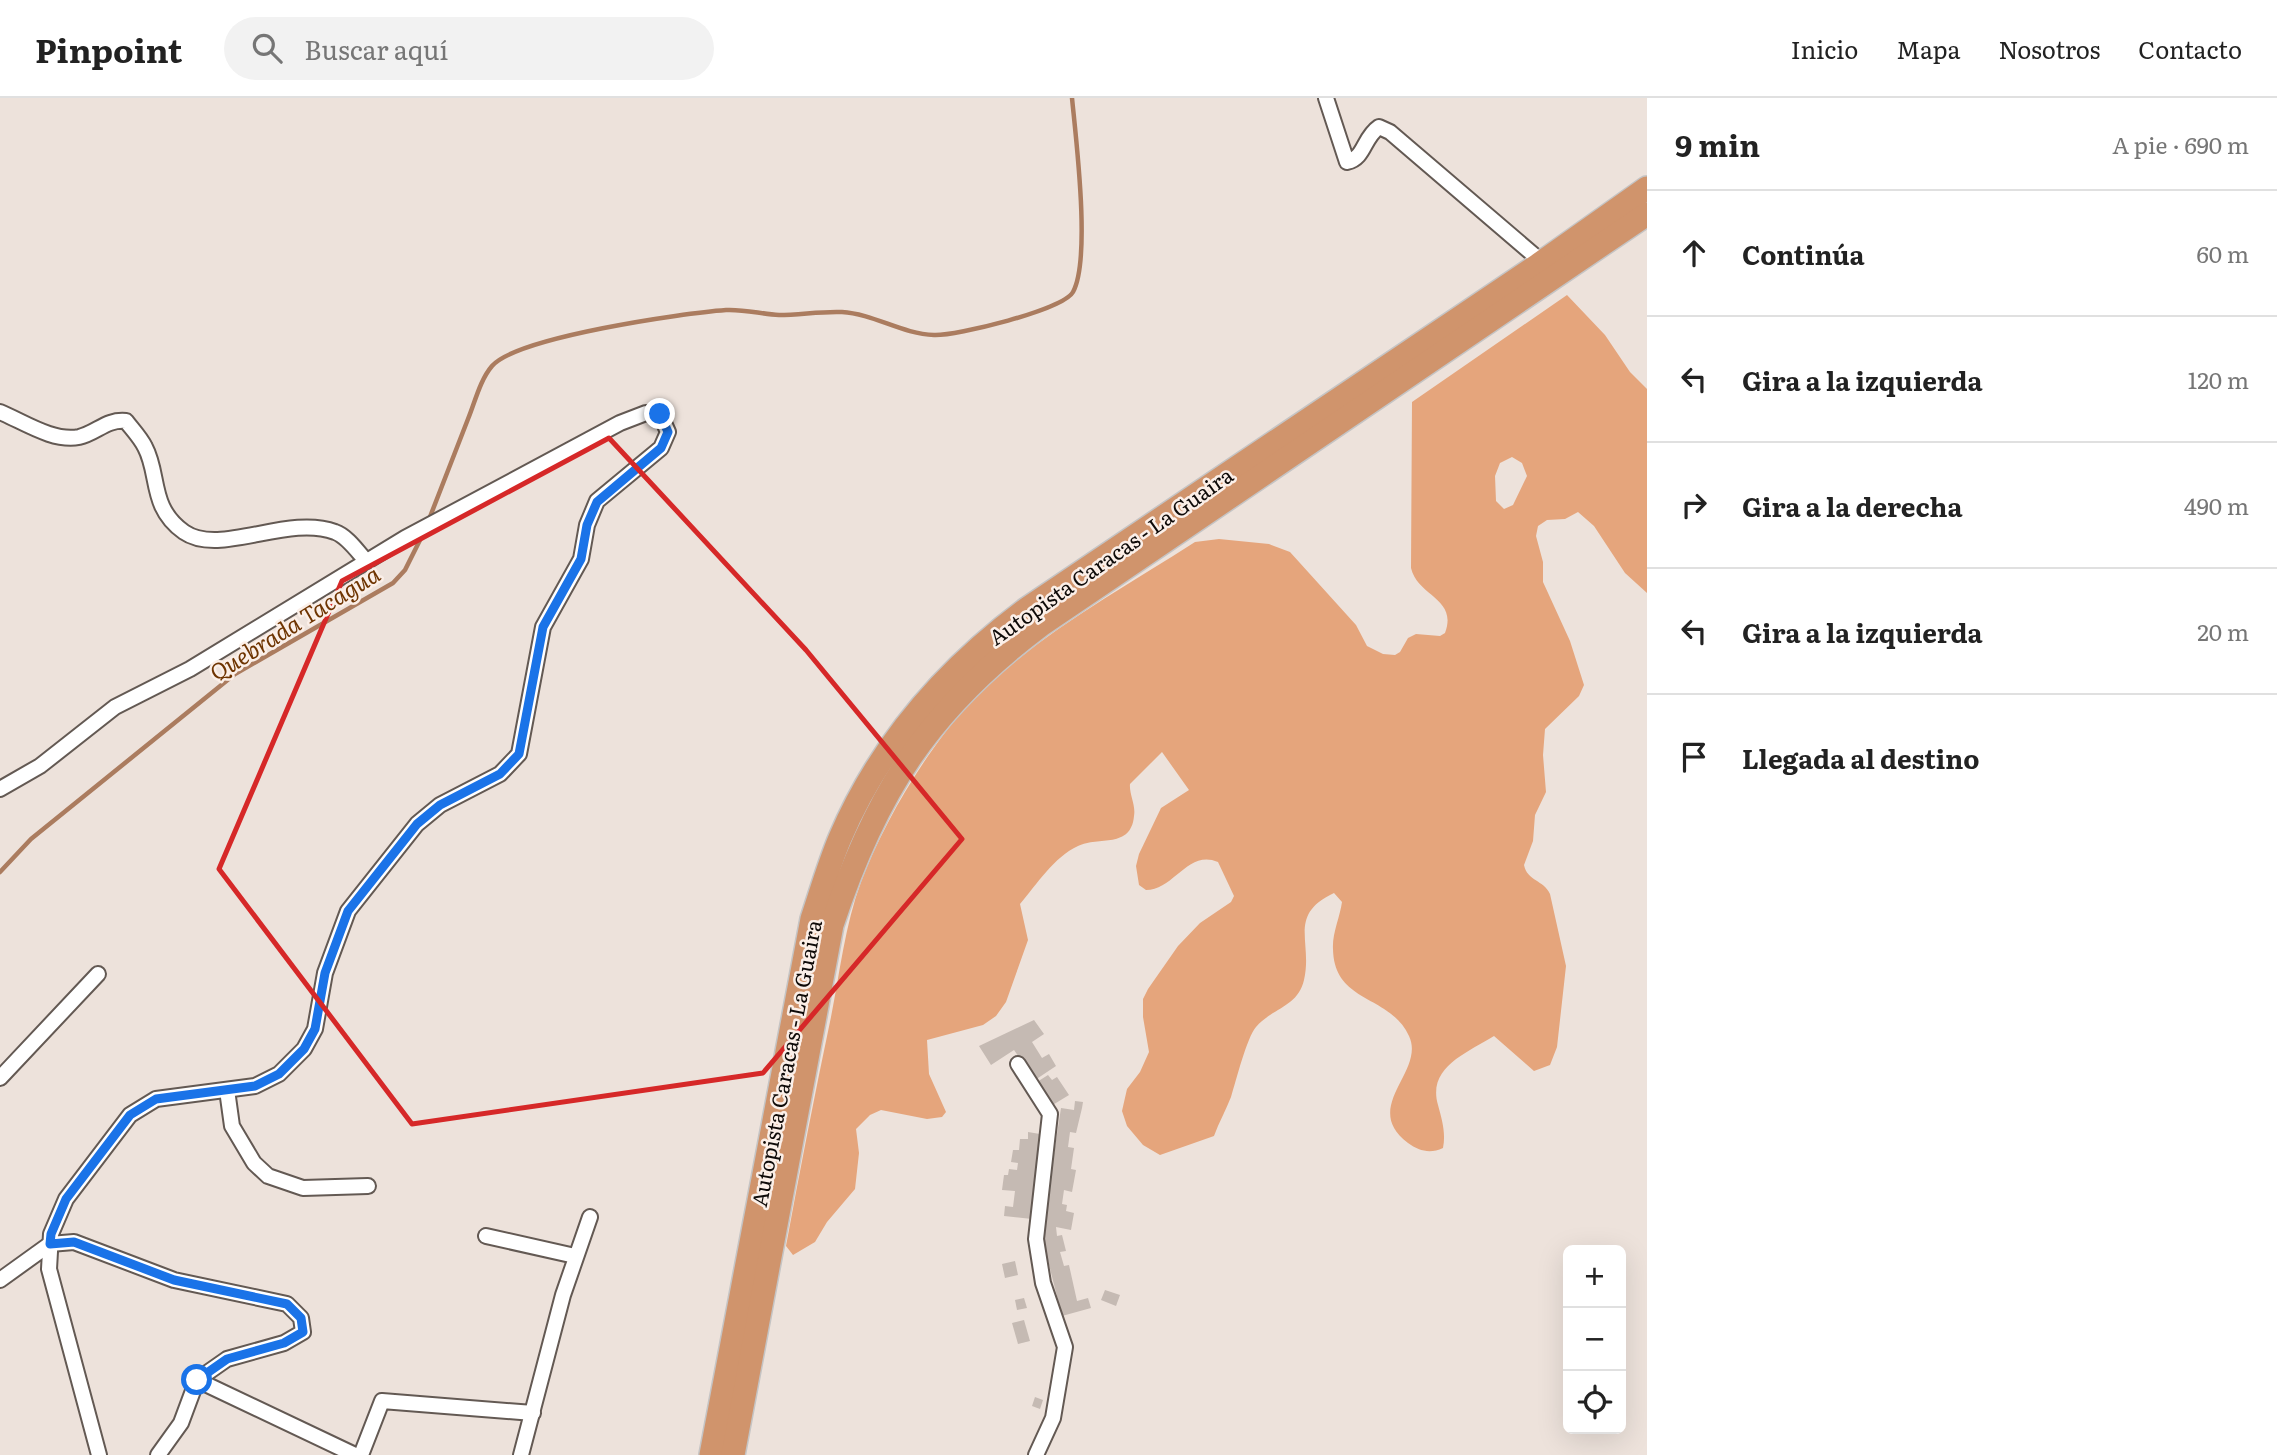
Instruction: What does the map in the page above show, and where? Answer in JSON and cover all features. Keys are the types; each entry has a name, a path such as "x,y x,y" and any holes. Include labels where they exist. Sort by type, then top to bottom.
{"highway":[{"name":"Autopista Caracas - La Guaira","path":"711,1455 806,942 839,840 869,781 892,746 937,688 967,657 1028,608 1542,262 1647,188"},
{"name":"Autopista Caracas - La Guaira","path":"733,1455 832,925 859,848 872,820 930,729 981,672 1041,625 1647,214"}],"street":[{"path":"1326,98 1346,162 1354,160 1363,151 1367,136 1378,127 1390,132 1542,262"},
{"path":"0,412 60,438 81,436 113,419 126,421 146,448 154,486 167,516 185,533 215,541 305,525 338,532 366,561"},
{"path":"0,789 40,766 115,707 190,669 366,561 620,423 646,413 660,414 668,432 661,448 597,502 587,525 581,559 543,627 519,754 500,774 440,805 417,824 348,911 325,973 315,1029 304,1049 279,1074 255,1086 156,1099 130,1115 66,1199 51,1234 49,1269 99,1455"},
{"path":"0,1078 99,974"},
{"path":"1018,1064 1050,1114 1036,1239 1043,1283 1065,1347 1053,1418 1036,1455"},
{"path":"227,1090 232,1126 254,1163 268,1176 303,1188 368,1186"},
{"path":"521,1455 575,1256 590,1217"},
{"path":"486,1236 575,1256"},
{"path":"0,1280 50,1244 74,1242 174,1280 287,1304 301,1318 303,1332 284,1343 227,1359 197,1380 181,1423 158,1455"},
{"path":"197,1380 358,1455 382,1401 533,1413"}],"highlighted area":[{"path":"609,438 806,650 962,839 763,1073 412,1124 219,869 342,581"}],"shaded area":[{"path":"1567,295 1605,335 1630,372 1647,389 1647,593 1625,573 1594,526 1578,512 1565,519 1547,520 1538,526 1536,536 1543,562 1543,582 1570,641 1584,685 1579,696 1545,729 1543,755 1546,792 1535,815 1533,841 1524,865 1528,874 1550,894 1566,966 1557,1047 1550,1065 1534,1071 1494,1036 1452,1063 1438,1081 1436,1092 1444,1132 1443,1148 1425,1151 1408,1143 1395,1130 1390,1116 1392,1103 1409,1063 1412,1049 1409,1036 1389,1012 1352,990 1336,967 1334,937 1342,902 1334,893 1320,901 1306,920 1306,966 1301,989 1290,1002 1262,1021 1253,1032 1245,1049 1231,1097 1214,1136 1160,1155 1143,1145 1127,1126 1122,1111 1127,1089 1140,1072 1149,1052 1143,999 1178,946 1200,923 1231,902 1234,896 1218,862 1207,859 1189,865 1156,888 1146,890 1139,885 1136,866 1139,854 1161,808 1189,790 1162,752 1130,784 1134,812 1132,826 1127,833 1113,840 1086,843 1069,851 1046,872 1020,904 1028,940 1006,1002 996,1016 983,1025 927,1040 929,1074 946,1112 942,1117 927,1119 881,1110 870,1115 856,1129 859,1153 855,1189 827,1222 815,1242 793,1255 786,1246 855,898 894,811 938,741 971,702 1022,656 1078,616 1195,542 1219,539 1269,544 1290,552 1356,625 1367,646 1383,654 1395,655 1400,652 1408,638 1416,634 1440,636 1445,633 1448,621 1446,612 1415,578 1411,568 1412,402","holes":["1512,457 1522,463 1527,476 1513,505 1504,509 1496,501 1495,476 1500,463"]}],"building":[{"path":"1034,1020 1044,1034 1032,1042 1042,1058 1049,1054 1056,1066 1035,1080 1014,1050 991,1065 979,1046"},
{"path":"1048,1075 1052,1080 1057,1077 1069,1095 1051,1106 1037,1082"},
{"path":"1075,1101 1083,1102 1076,1133 1070,1132 1068,1147 1074,1148 1071,1169 1076,1170 1072,1192 1064,1190 1062,1204 1067,1205 1066,1211 1074,1213 1071,1230 1056,1227 1057,1236 1062,1235 1066,1251 1060,1252 1064,1266 1069,1265 1077,1301 1088,1298 1091,1308 1062,1316 1045,1249 1043,1225 1061,1108 1074,1110"},
{"path":"1028,1132 1040,1134 1032,1219 1004,1216 1005,1206 1013,1207 1015,1191 1002,1190 1004,1175 1008,1175 1009,1169 1017,1170 1018,1163 1011,1162 1013,1150 1019,1150 1020,1139 1028,1139"},
{"path":"1015,1261 1018,1275 1005,1278 1002,1264"},
{"path":"1105,1290 1120,1295 1116,1306 1101,1300"},
{"path":"1024,1298 1027,1308 1017,1310 1015,1300"},
{"path":"1024,1320 1030,1341 1018,1344 1012,1323"},
{"path":"1035,1397 1043,1400 1040,1409 1032,1406"}],"waterway":[{"name":"Quebrada Tacagua","path":"428,522 484,378 492,366 508,355 533,345 603,328 726,310 779,315 842,312 865,316 922,334 946,334 1008,321 1065,299 1073,292 1078,276 1082,227 1072,98"},
{"name":"Quebrada Tacagua","path":"0,872 31,839 235,674 393,583 405,570 423,534"}],"route":[{"path":"197,1380 227,1359 284,1343 303,1332 301,1318 287,1304 174,1280 74,1242 50,1244 51,1234 66,1199 130,1115 156,1099 255,1086 279,1074 304,1049 315,1029 325,973 348,911 417,824 440,805 500,774 519,754 543,627 581,559 587,525 597,502 661,448 668,432 660,414"}]}
